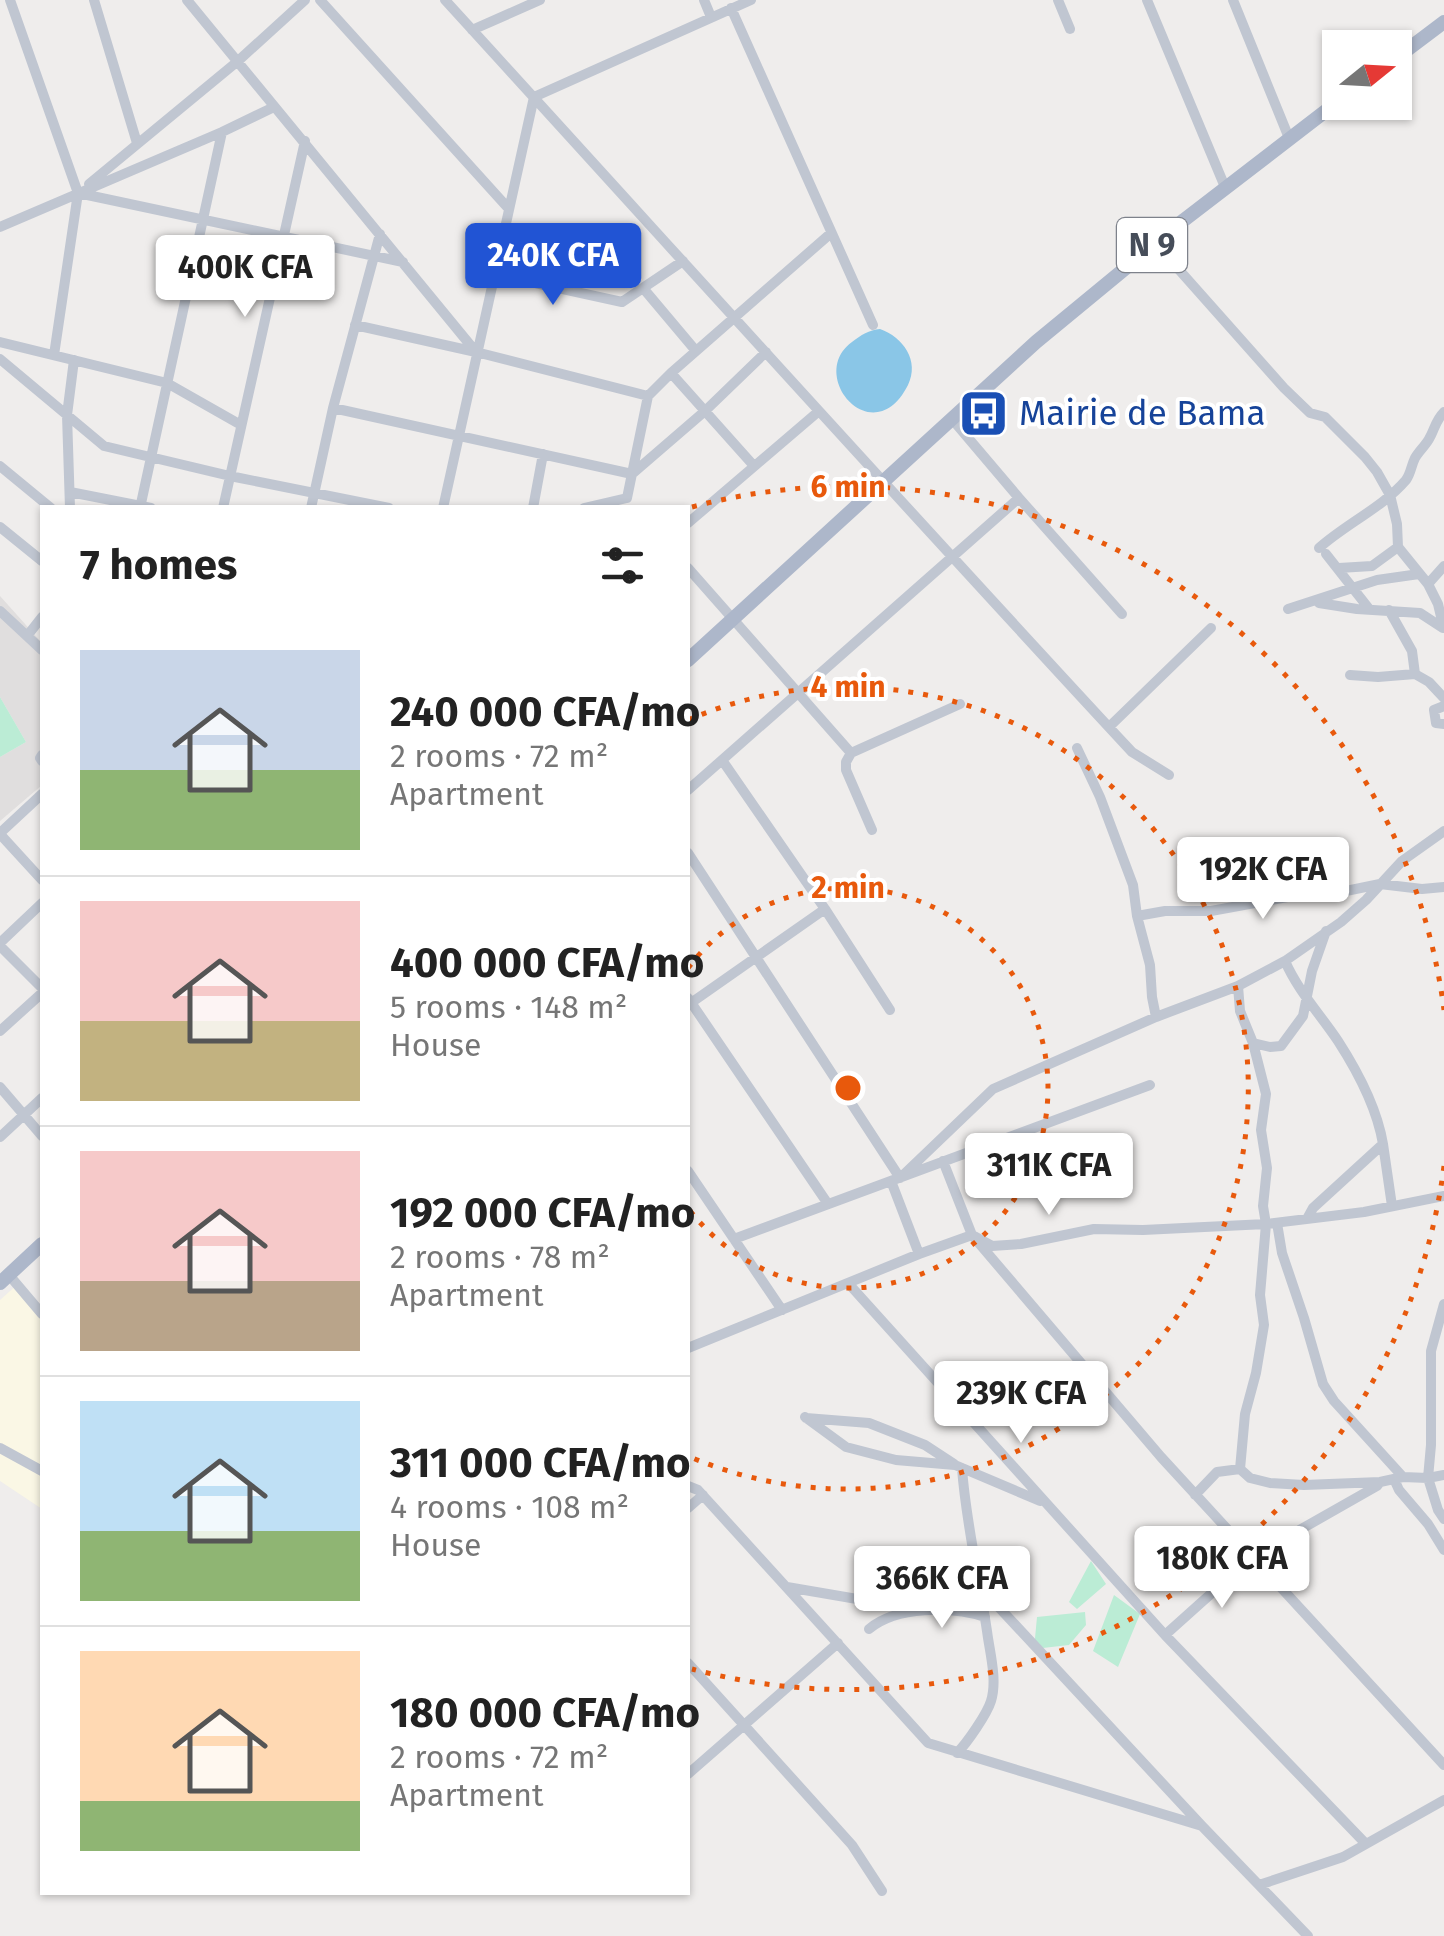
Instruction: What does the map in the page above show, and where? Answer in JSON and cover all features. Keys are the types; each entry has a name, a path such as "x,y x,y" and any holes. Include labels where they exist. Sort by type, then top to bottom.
{"main road":[{"path":"1412,46 1444,22"},
{"name":"N 9","path":"690,658 1036,342 1322,113"},
{"path":"4,1279 40,1246"}],"street":[{"path":"10,0 78,193 54,356"},
{"path":"94,0 138,143"},
{"path":"187,0 476,352"},
{"path":"78,193 238,61 305,0"},
{"path":"320,0 508,208"},
{"path":"445,0 1132,752 1169,775"},
{"path":"472,30 540,0"},
{"path":"704,0 712,17"},
{"path":"534,97 751,0"},
{"path":"1058,0 1070,29"},
{"path":"1146,0 1226,187"},
{"path":"1233,0 1289,138"},
{"path":"731,8 872,325"},
{"path":"444,505 534,97"},
{"path":"0,227 274,107"},
{"path":"144,505 150,458 222,132"},
{"path":"224,505 305,141"},
{"path":"78,193 403,262"},
{"path":"1174,228 1182,238 1168,255 1173,263 1284,388 1310,413 1325,418 1377,472 1390,495 1398,548 1428,584 1444,629"},
{"path":"311,505 380,234"},
{"path":"634,505 628,498 648,396 830,234"},
{"path":"494,274 622,302 683,260"},
{"path":"643,288 696,351"},
{"path":"356,325 648,396"},
{"path":"0,342 167,383 242,425"},
{"path":"632,474 766,352"},
{"path":"0,359 104,446 375,505"},
{"path":"70,505 67,415 74,360"},
{"path":"672,373 754,466"},
{"path":"333,408 632,474"},
{"path":"690,521 819,411"},
{"path":"1370,610 1323,551 1359,516 1378,506 1411,472 1434,423 1444,412"},
{"path":"952,419 1122,614"},
{"path":"533,505 543,454"},
{"path":"0,466 47,505"},
{"path":"70,492 134,505"},
{"path":"535,494 544,505"},
{"path":"597,505 628,498"},
{"path":"690,788 1019,498"},
{"path":"0,527 40,559"},
{"path":"1339,568 1372,566 1398,548"},
{"path":"1428,584 1444,566"},
{"path":"690,570 851,753"},
{"path":"1288,609 1393,576 1419,574"},
{"path":"1313,602 1420,612 1444,629"},
{"path":"1389,610 1412,652 1415,674"},
{"path":"0,611 40,648"},
{"path":"27,636 40,620"},
{"path":"1109,727 1210,628"},
{"path":"1350,675 1415,674 1429,682 1444,702 1433,716 1436,722 1444,724"},
{"path":"872,830 846,770 851,753 960,704"},
{"path":"1077,748 1133,885 1150,965 1156,1017"},
{"path":"722,760 890,1010"},
{"path":"40,796 0,833 40,878"},
{"path":"896,1179 993,1090 1156,1017 1238,986 1285,961 1341,922 1402,862 1444,831"},
{"path":"690,856 896,1179 919,1254"},
{"path":"1137,916 1165,911 1211,911 1380,884 1422,889 1444,886"},
{"path":"40,905 0,944 40,988"},
{"path":"690,1001 825,909"},
{"path":"1253,1043 1270,1048 1280,1046 1303,1016 1326,930"},
{"path":"1285,961 1292,978 1340,1043 1380,1126 1392,1206"},
{"path":"1238,986 1240,1011 1266,1094 1260,1130 1267,1168 1263,1206 1304,1318 1322,1384 1398,1478 1400,1490 1444,1550"},
{"path":"0,1031 40,992"},
{"path":"690,1003 828,1204"},
{"path":"734,1239 1150,1084"},
{"path":"0,1087 40,1134"},
{"path":"0,1136 40,1100"},
{"path":"1307,1219 1313,1208 1384,1144"},
{"path":"944,1161 972,1235 1195,1494 1444,1765"},
{"path":"690,1174 782,1310"},
{"path":"690,1347 972,1235 992,1246 1094,1229 1272,1224 1444,1196"},
{"path":"1240,1469 1245,1414 1264,1325 1260,1296 1272,1224"},
{"path":"4,1279 40,1312"},
{"path":"848,1283 1164,1636 1366,1844"},
{"path":"1444,1304 1431,1351 1428,1478 1444,1519"},
{"path":"958,1466 896,1460 846,1447 805,1418 869,1423 1045,1504"},
{"path":"0,1448 40,1470"},
{"path":"957,1753 970,1740 991,1701 992,1668 958,1466"},
{"path":"1195,1494 1217,1472 1240,1469 1250,1478 1304,1485 1444,1476"},
{"path":"1164,1636 1252,1557 1380,1482"},
{"path":"690,1487 703,1495 928,1743 1202,1826"},
{"path":"690,1506 703,1495"},
{"path":"786,1587 908,1611"},
{"path":"981,1588 1308,1936"},
{"path":"872,1602 880,1620"},
{"path":"869,1629 880,1620 908,1611 958,1611 986,1617"},
{"path":"690,1772 838,1644"},
{"path":"690,1665 852,1845 882,1891"},
{"path":"1259,1885 1343,1857 1444,1800"}],"shaded area":[{"path":"0,596 40,641 40,787 0,821 0,757 26,742 0,697"},
{"path":"20,1282 40,1306 40,1508 0,1481 0,1300"}],"green space":[{"path":"0,697 26,742 0,757"},
{"path":"1091,1561 1106,1584 1077,1609 1069,1602"},
{"path":"1114,1595 1140,1614 1118,1667 1093,1651"},
{"path":"1085,1612 1086,1625 1069,1645 1034,1649 1037,1617"}],"water":[{"path":"880,329 902,344 912,367 908,385 894,404 878,412 863,410 850,402 840,388 836,372 840,356 852,342"}],"place":[{"name":"Mairie de Bama","path":"984,413"}]}
